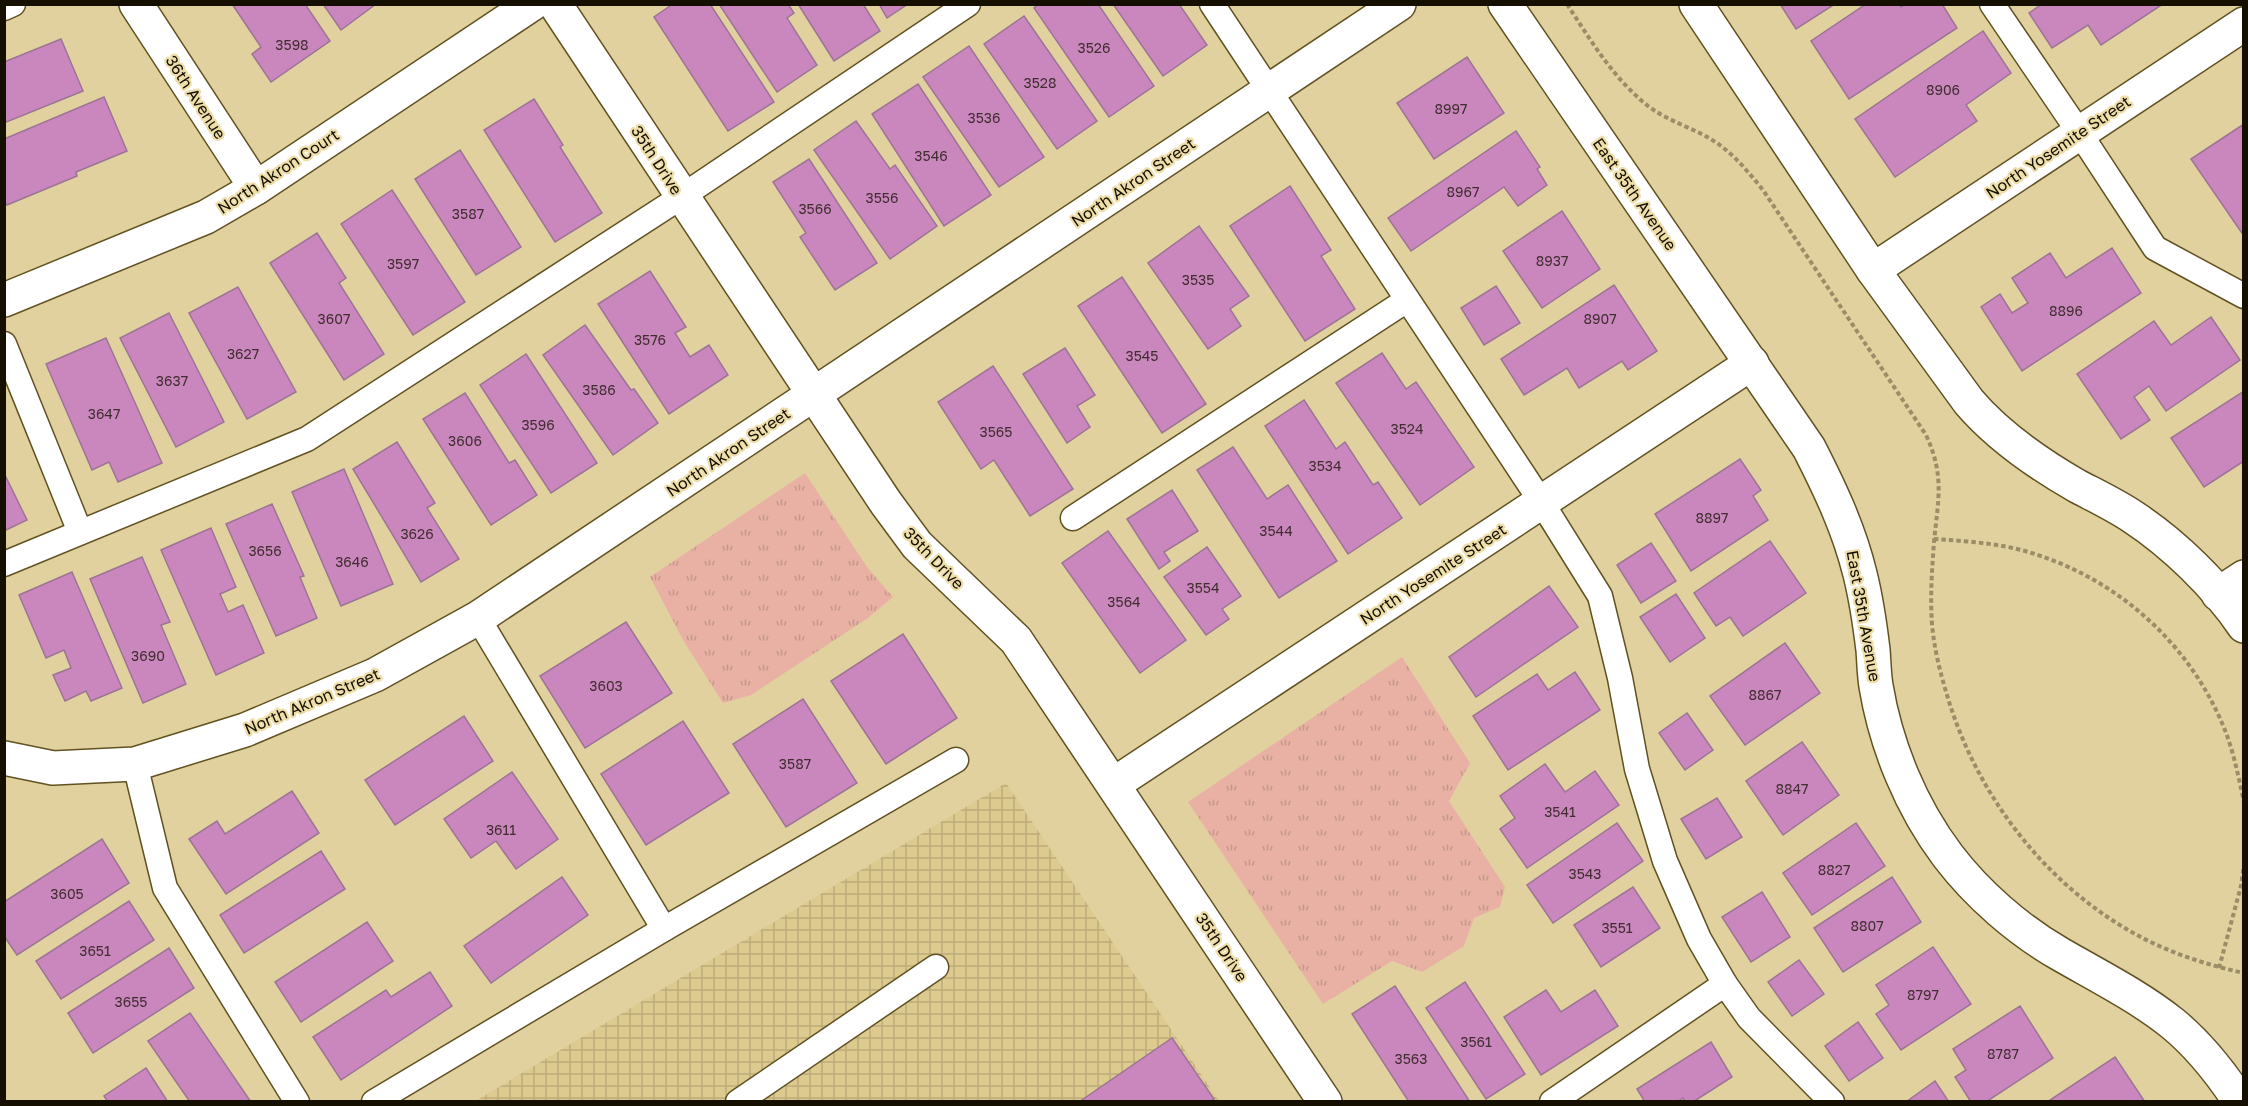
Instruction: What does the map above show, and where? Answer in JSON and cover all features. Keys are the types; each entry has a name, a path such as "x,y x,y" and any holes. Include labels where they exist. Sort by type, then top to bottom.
{"street":[{"name":"36th Avenue","path":"136,4 256,188"},
{"name":"North Akron Court","path":"4,300 206,217 256,188 532,4"},
{"name":"35th Drive","path":"555,4 886,503 917,545 1016,640 1325,1101"},
{"name":"North Akron Street","path":"4,758 53,768 135,764 245,730 364,680 478,618 1399,4"},
{"name":"East 35th Avenue","path":"1505,4 1809,448 1836,501 1851,541 1873,647 1875,684 1883,718 1909,790 1929,828 1949,857 2012,921 2059,954 2146,1004 2174,1024 2204,1053 2240,1101"},
{"path":"1696,4 1873,270 1983,418 2038,463 2132,516 2181,554 2231,586 2244,626"},
{"name":"North Yosemite Street","path":"1873,270 2244,24"},
{"name":"North Yosemite Street","path":"1114,784 1752,363"}],"lane":[{"path":"4,8 13,4"},
{"path":"4,564 307,439 681,197 968,4"},
{"path":"1212,4 1542,503 1600,596 1620,678 1637,769 1665,861 1699,939 1725,984 1749,1018 1832,1101"},
{"path":"1992,4 2155,249 2244,296"},
{"path":"1073,519 1407,300"},
{"path":"4,344 80,532"},
{"path":"478,618 664,929"},
{"path":"374,1101 956,760"},
{"path":"135,764 165,888 297,1101"},
{"path":"738,1101 936,967"},
{"path":"1552,1101 1725,984"}],"path":[{"path":"1567,4 1606,63 1649,107 1721,146 1744,167 1763,190 1926,435 1934,451 1940,490 1931,583 1932,626 1940,670 1953,717 1970,759 1992,798 2018,834 2071,888 2136,934 2178,954 2219,968 2244,973"},
{"path":"1934,539 2025,551 2060,563 2092,578 2126,600 2156,626 2184,657 2205,690 2222,723 2236,761 2244,802"},
{"path":"2219,968 2239,896 2244,864"}],"shaded area":[{"path":"1006,783 1219,1101 474,1102"}],"green space":[{"path":"805,473 867,567 893,597 868,618 751,695 723,703 683,640 650,577"},
{"path":"1402,657 1470,763 1449,801 1505,887 1500,907 1474,918 1464,946 1422,972 1392,961 1323,1004 1188,802"}],"building":[{"path":"232,4 305,4 330,41 271,82 252,54 261,47"},
{"path":"323,4 376,4 341,30"},
{"path":"673,4 710,4 774,102 728,131 654,17"},
{"path":"719,4 788,4 794,13 787,18 817,65 777,92"},
{"path":"798,4 863,4 880,31 834,61"},
{"path":"879,4 908,4 887,18"},
{"path":"1039,4 1098,4 1154,86 1109,117 1034,8"},
{"path":"1113,4 1179,4 1207,45 1163,76"},
{"path":"1780,4 1835,4 1796,29"},
{"path":"1866,4 1899,4 1901,7 1906,4 1942,4 1957,28 1849,99 1811,41"},
{"path":"2042,4 2163,4 2101,45 2088,25 2052,48 2029,13"},
{"path":"1024,16 1097,121 1057,149 984,44"},
{"path":"1983,31 2011,73 1966,105 1977,121 1895,177 1855,119"},
{"path":"61,39 83,91 4,123 4,62"},
{"path":"969,46 1044,157 999,187 923,77"},
{"path":"1467,57 1504,113 1434,159 1397,103"},
{"path":"918,84 991,195 944,226 872,114"},
{"path":"104,97 127,151 76,172 77,176 7,205 4,200 4,139"},
{"path":"534,99 563,145 560,147 602,213 555,242 484,130"},
{"path":"856,121 890,169 895,165 937,226 890,259 814,150"},
{"path":"2244,124 2244,236 2191,159"},
{"path":"1516,131 1540,167 1537,169 1547,185 1518,206 1504,187 1411,251 1388,218"},
{"path":"460,150 521,247 476,275 415,179"},
{"path":"809,159 877,263 835,290 800,237 806,233 773,182"},
{"path":"1290,186 1331,250 1321,256 1355,309 1305,341 1230,226"},
{"path":"392,190 465,302 413,335 341,224"},
{"path":"1562,211 1600,269 1542,308 1503,251"},
{"path":"1199,226 1249,296 1230,309 1241,326 1208,349 1148,263"},
{"path":"317,233 346,278 339,283 384,354 344,380 270,263"},
{"path":"2112,248 2141,293 2022,371 1981,307 2000,294 2012,313 2028,303 2012,278 2050,253 2066,278"},
{"path":"650,271 686,327 675,333 690,357 709,345 728,375 669,414 598,304"},
{"path":"1122,277 1206,404 1162,433 1078,306"},
{"path":"1614,285 1657,351 1628,370 1622,361 1579,388 1567,368 1524,395 1501,359"},
{"path":"1496,286 1520,323 1484,345 1461,308"},
{"path":"238,287 296,392 247,419 189,313"},
{"path":"169,313 224,422 176,447 120,338"},
{"path":"2211,317 2240,360 2166,411 2149,386 2134,397 2150,420 2121,439 2077,374 2154,321 2171,345"},
{"path":"585,325 631,390 634,389 658,423 613,455 543,355"},
{"path":"106,338 162,463 118,482 109,462 92,470 46,364"},
{"path":"1065,348 1095,395 1077,406 1090,427 1067,443 1023,374"},
{"path":"1382,353 1406,389 1416,382 1474,467 1420,505 1336,383"},
{"path":"526,354 597,463 551,493 480,385"},
{"path":"993,366 1073,489 1030,516 994,460 981,469 938,402"},
{"path":"2244,391 2244,461 2204,487 2171,438"},
{"path":"465,393 509,463 515,460 537,495 491,525 423,419"},
{"path":"1304,400 1336,449 1345,442 1373,485 1378,482 1402,518 1348,554 1265,426"},
{"path":"397,442 435,503 427,508 459,559 421,582 353,469"},
{"path":"1233,447 1267,499 1288,485 1337,561 1279,598 1197,470"},
{"path":"1740,459 1761,490 1753,496 1768,520 1691,571 1655,514"},
{"path":"344,469 393,584 341,606 292,492"},
{"path":"4,473 27,520 4,531"},
{"path":"1172,490 1198,531 1164,552 1170,561 1159,569 1127,519"},
{"path":"272,504 304,576 300,577 317,618 276,636 226,524"},
{"path":"211,528 236,587 220,594 228,612 243,605 264,653 216,675 161,550"},
{"path":"1108,531 1186,640 1140,673 1062,563"},
{"path":"1770,541 1806,593 1743,636 1730,617 1716,626 1694,593"},
{"path":"1651,543 1676,581 1641,603 1617,565"},
{"path":"1207,547 1241,596 1222,609 1229,619 1206,635 1164,577"},
{"path":"142,557 170,622 161,625 186,684 143,703 90,579"},
{"path":"72,572 122,688 91,701 86,691 65,701 53,675 71,668 64,650 46,658 19,595"},
{"path":"1549,586 1578,627 1476,697 1449,657"},
{"path":"1676,594 1705,638 1670,662 1640,617"},
{"path":"626,622 672,693 585,748 540,676"},
{"path":"903,634 957,718 886,764 831,681"},
{"path":"1785,643 1820,693 1745,745 1710,696"},
{"path":"1575,672 1600,710 1508,770 1473,716 1537,674 1548,690"},
{"path":"803,699 857,783 786,827 733,744"},
{"path":"1687,713 1713,750 1685,770 1659,733"},
{"path":"464,716 493,761 395,825 365,780"},
{"path":"683,721 729,793 646,845 601,774"},
{"path":"1802,742 1839,795 1783,835 1746,781"},
{"path":"1545,764 1565,792 1595,771 1619,805 1527,868 1500,829 1515,818 1500,796"},
{"path":"512,772 558,839 516,869 496,841 471,858 444,819"},
{"path":"292,791 319,833 226,894 189,839 217,821 225,834"},
{"path":"1717,798 1742,837 1706,859 1681,819"},
{"path":"1617,823 1643,861 1553,923 1527,885"},
{"path":"1856,823 1885,866 1812,915 1783,873"},
{"path":"102,839 129,883 17,955 4,936 4,902"},
{"path":"321,851 345,889 244,953 220,915"},
{"path":"562,877 588,915 491,983 464,946"},
{"path":"1892,877 1921,922 1843,972 1814,928"},
{"path":"1633,887 1660,928 1601,967 1574,925"},
{"path":"1762,892 1790,937 1751,962 1722,917"},
{"path":"129,901 154,940 61,999 36,961"},
{"path":"367,922 393,961 301,1022 275,982"},
{"path":"1933,947 1971,1004 1901,1050 1876,1014 1889,1005 1876,985"},
{"path":"169,948 194,988 93,1053 68,1013"},
{"path":"1799,960 1824,994 1792,1016 1768,982"},
{"path":"430,972 452,1006 341,1080 313,1037 386,990 391,997"},
{"path":"1465,982 1525,1074 1486,1099 1426,1008"},
{"path":"1395,986 1470,1102 1409,1102 1352,1014"},
{"path":"1546,990 1561,1012 1595,990 1618,1026 1541,1075 1504,1017"},
{"path":"2020,1006 2053,1058 1986,1102 1971,1102 1955,1077 1966,1070 1953,1049"},
{"path":"190,1013 251,1102 190,1102 148,1041"},
{"path":"1858,1022 1883,1058 1849,1081 1825,1046"},
{"path":"1172,1038 1214,1099 1210,1102 1079,1102"},
{"path":"1711,1042 1732,1077 1693,1102 1685,1102 1683,1098 1677,1102 1645,1102 1637,1089"},
{"path":"2115,1057 2145,1102 2047,1102"},
{"path":"146,1068 168,1102 108,1102 104,1096"},
{"path":"1935,1081 1949,1102 1906,1102"}]}
